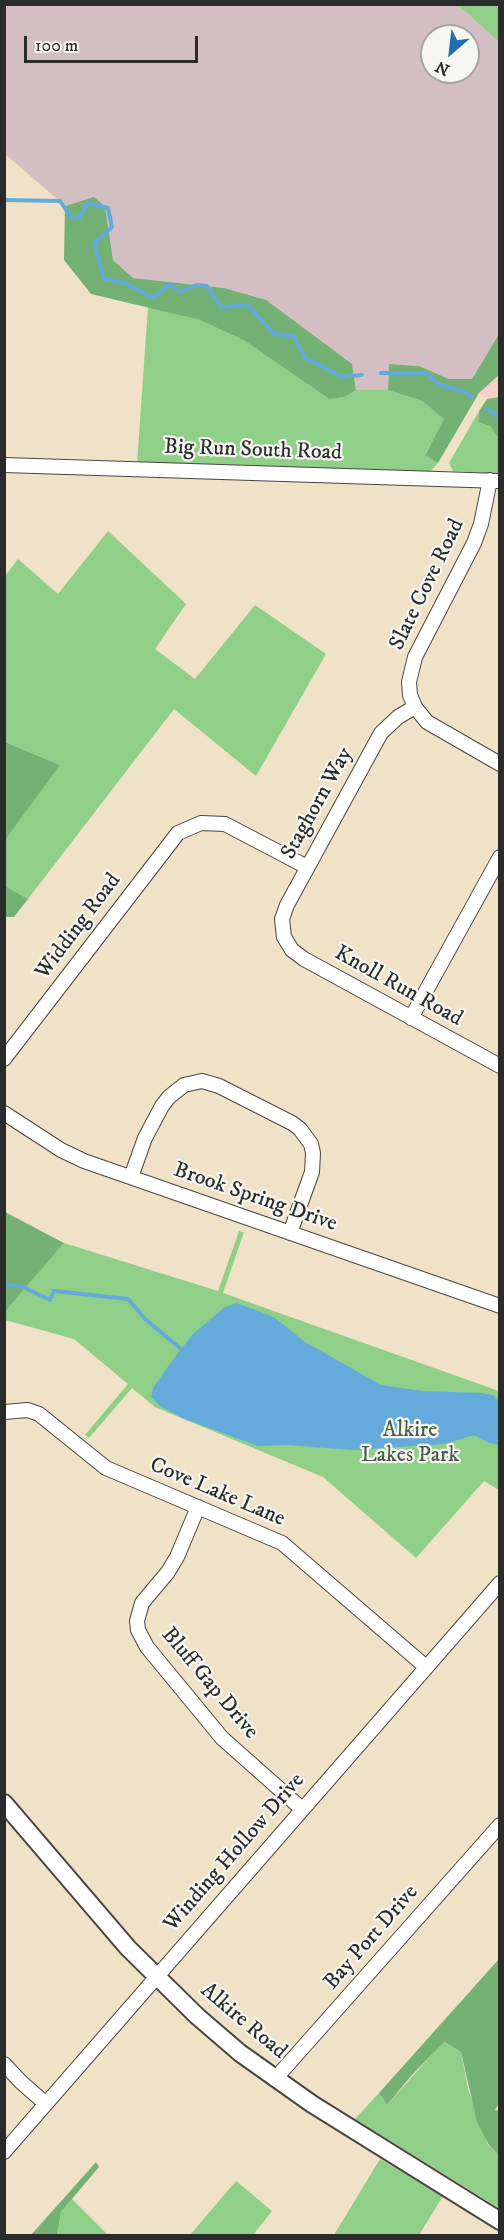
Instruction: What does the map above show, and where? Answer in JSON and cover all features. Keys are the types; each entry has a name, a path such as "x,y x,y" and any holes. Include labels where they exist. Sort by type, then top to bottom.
{"main road":[{"name":"Alkire Road","path":"4,1803 128,1948 197,2016 275,2079 500,2221"}],"street":[{"name":"Big Run South Road","path":"4,465 495,481"},
{"name":"Slate Cove Road","path":"415,707 410,695 411,669 474,543 495,481"},
{"path":"415,707 427,722 500,764"},
{"name":"Staghorn Way","path":"284,937 282,919 287,905 381,734 398,717 415,707"},
{"name":"Widding Road","path":"4,1059 178,833 201,823 225,824 307,867"},
{"path":"411,1018 500,857"},
{"name":"Knoll Run Road","path":"284,937 292,950 304,959 500,1066"},
{"path":"131,1177 145,1138 162,1106 184,1085 202,1082 219,1086 292,1123 311,1144 314,1163 290,1233"},
{"name":"Brook Spring Drive","path":"4,1113 62,1150 84,1161 500,1306"},
{"name":"Cove Lake Lane","path":"4,1413 28,1410 39,1414 106,1468 282,1543 426,1667"},
{"name":"Bluff Gap Drive","path":"198,1507 177,1557 168,1572 142,1603 137,1621 138,1630 147,1647 222,1738 302,1809"},
{"name":"Winding Hollow Drive","path":"4,2152 500,1583"},
{"name":"Bay Port Drive","path":"275,2079 500,1825"},
{"path":"4,2064 46,2104"}],"shaded area":[{"path":"5,5 458,5 479,24 420,24 420,84 480,84 480,25 499,42 499,334 472,379 449,379 419,366 389,364 388,390 356,390 352,364 224,288 133,278 113,260 105,206 94,197 65,206 5,154"},
{"path":"499,375 499,397 487,399 479,393"}],"green space":[{"path":"458,5 499,5 499,42"},
{"path":"94,197 105,206 113,260 133,278 224,288 266,300 352,364 356,390 344,397 329,399 245,341 200,320 91,294 64,260 65,206"},
{"path":"148,307 200,320 245,341 329,399 344,397 354,390 388,390 422,401 445,419 425,454 438,463 429,473 137,464"},
{"path":"499,334 499,375 479,393 438,463 425,455 444,419 422,401 388,390 389,364 419,366 449,379 472,379"},
{"path":"500,397 499,439 490,426 478,422 479,411 487,399"},
{"path":"479,411 478,422 490,426 499,439 499,474 453,471 449,463"},
{"path":"108,531 186,604 155,649 195,679 255,605 326,654 256,776 174,709 28,899 5,886 4,840 60,765 5,742 5,576 18,559 58,594"},
{"path":"5,742 60,765 5,840"},
{"path":"5,886 28,899 14,917 5,917"},
{"path":"5,1212 64,1243 5,1312"},
{"name":"Alkire Lakes Park","path":"239,1231 244,1232 223,1293 499,1391 499,1490 484,1481 416,1558 323,1477 155,1407 132,1388 89,1438 85,1435 128,1384 74,1339 5,1320 5,1312 64,1243 218,1291"},
{"path":"499,1959 500,2102 495,2110 499,2111 499,2155 489,2145 477,2122 461,2052 444,2042 387,2105 379,2093"},
{"path":"443,2042 461,2052 468,2089 488,2145 499,2155 499,2208 355,2119 379,2093 387,2105"},
{"path":"380,2159 443,2196 419,2235 334,2235"},
{"path":"96,2162 99,2167 61,2212 57,2235 31,2235"},
{"path":"236,2181 272,2211 253,2235 190,2235"},
{"path":"72,2199 108,2235 57,2236 61,2212"}],"water":[{"path":"237,1303 274,1317 305,1342 381,1385 423,1391 493,1395 499,1402 499,1445 489,1443 474,1435 444,1444 353,1450 287,1445 258,1446 182,1418 160,1406 151,1397 153,1388 172,1361 193,1334 225,1307"}],"waterway":[{"path":"4,200 60,201 70,216 80,218 87,203 108,208 112,227 94,243 104,279 125,283 153,298 169,284 180,292 197,285 207,286 221,307 248,305 274,334 293,336 305,357 341,377 362,375"},
{"path":"381,373 426,373 440,385 465,392 471,397"},
{"path":"487,409 500,418"},
{"path":"4,1284 23,1287 50,1300 54,1291 128,1299 145,1319 181,1349"}]}
